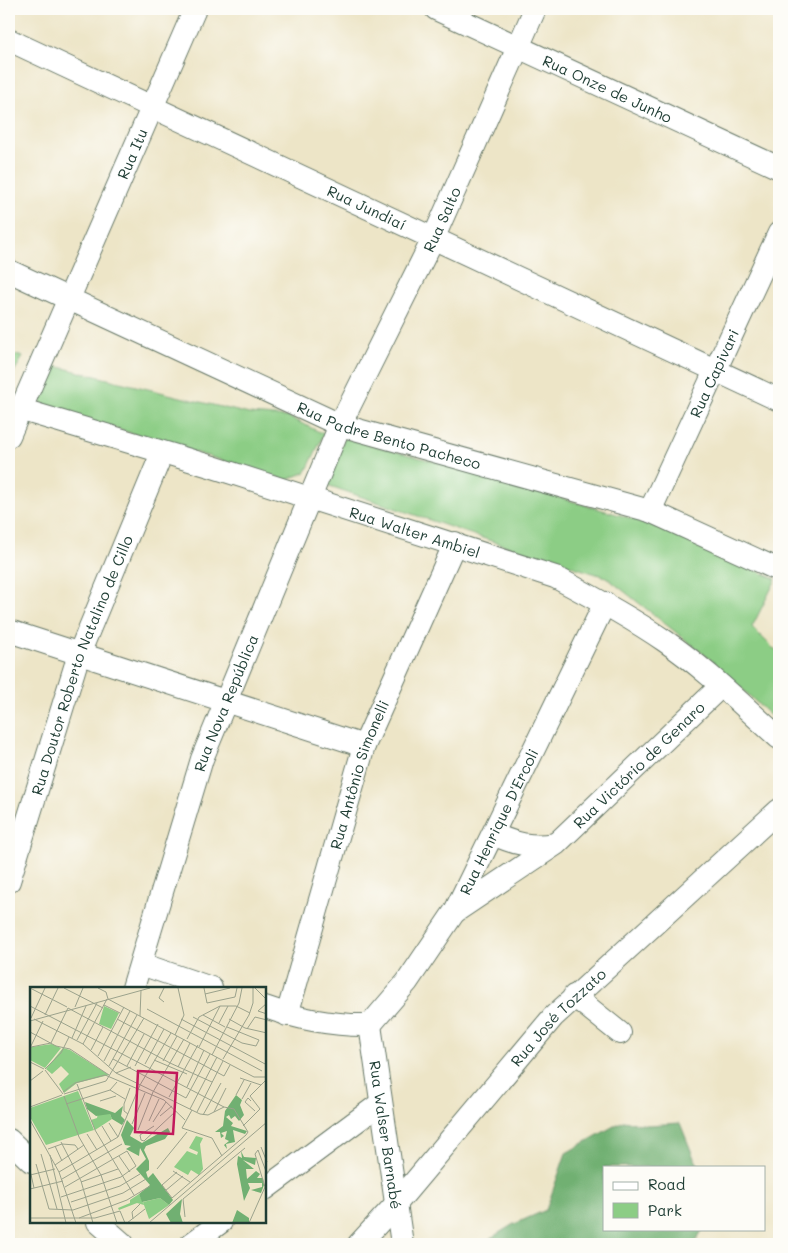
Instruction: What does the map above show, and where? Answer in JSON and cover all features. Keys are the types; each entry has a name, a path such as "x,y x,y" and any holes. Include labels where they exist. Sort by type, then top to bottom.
{"street":[{"name":"Rua Itu","path":"9,436 15,408 67,299 195,9"},
{"name":"Rua Onze de Junho","path":"436,9 779,168"},
{"name":"Rua Salto","path":"340,425 434,237 535,9"},
{"name":"Rua Jundiaí","path":"9,40 434,237 779,400"},
{"name":"Rua Capivari","path":"650,511 714,369 779,233"},
{"name":"Rua Padre Bento Pacheco","path":"9,271 340,425 650,511 779,570"},
{"name":"Rua Walter Ambiel","path":"15,408 311,498 555,577 605,603 666,642 721,686 779,738"},
{"name":"Rua Nova República","path":"134,987 202,759 340,425"},
{"name":"Rua Doutor Roberto Natalino de Cillo","path":"9,881 79,654 162,453"},
{"name":"Rua Antônio Simonelli","path":"287,1015 364,746 455,544"},
{"name":"Rua Henrique D'Ercoli","path":"370,1025 407,982 455,911 605,603"},
{"path":"9,631 364,746"},
{"name":"Rua Victório de Genaro","path":"455,911 556,844 721,686"},
{"name":"Rua José Tozzato","path":"359,1244 396,1204 553,1017 574,996 608,969 779,810"},
{"path":"493,834 507,841 536,847 556,844"},
{"path":"142,964 208,987"},
{"path":"574,996 620,1034"},
{"path":"266,1007 287,1015 342,1026 370,1025"},
{"name":"Rua Walser Barnabé","path":"370,1025 402,1244"},
{"path":"266,1189 381,1103"},
{"path":"9,1140 30,1159"},
{"path":"99,1223 123,1244"},
{"path":"191,1244 220,1223"}],"green space":[{"path":"9,353 23,357 9,380"},
{"path":"47,364 249,414 288,417 324,434 306,472 287,480 44,407 36,394"},
{"path":"344,438 436,462 644,522 776,579 752,627 779,654 779,724 716,664 606,577 500,544 327,485"},
{"path":"623,1121 648,1125 680,1123 694,1158 699,1166 603,1166 603,1230 702,1230 694,1244 481,1244 512,1225 546,1210 566,1153"}]}
